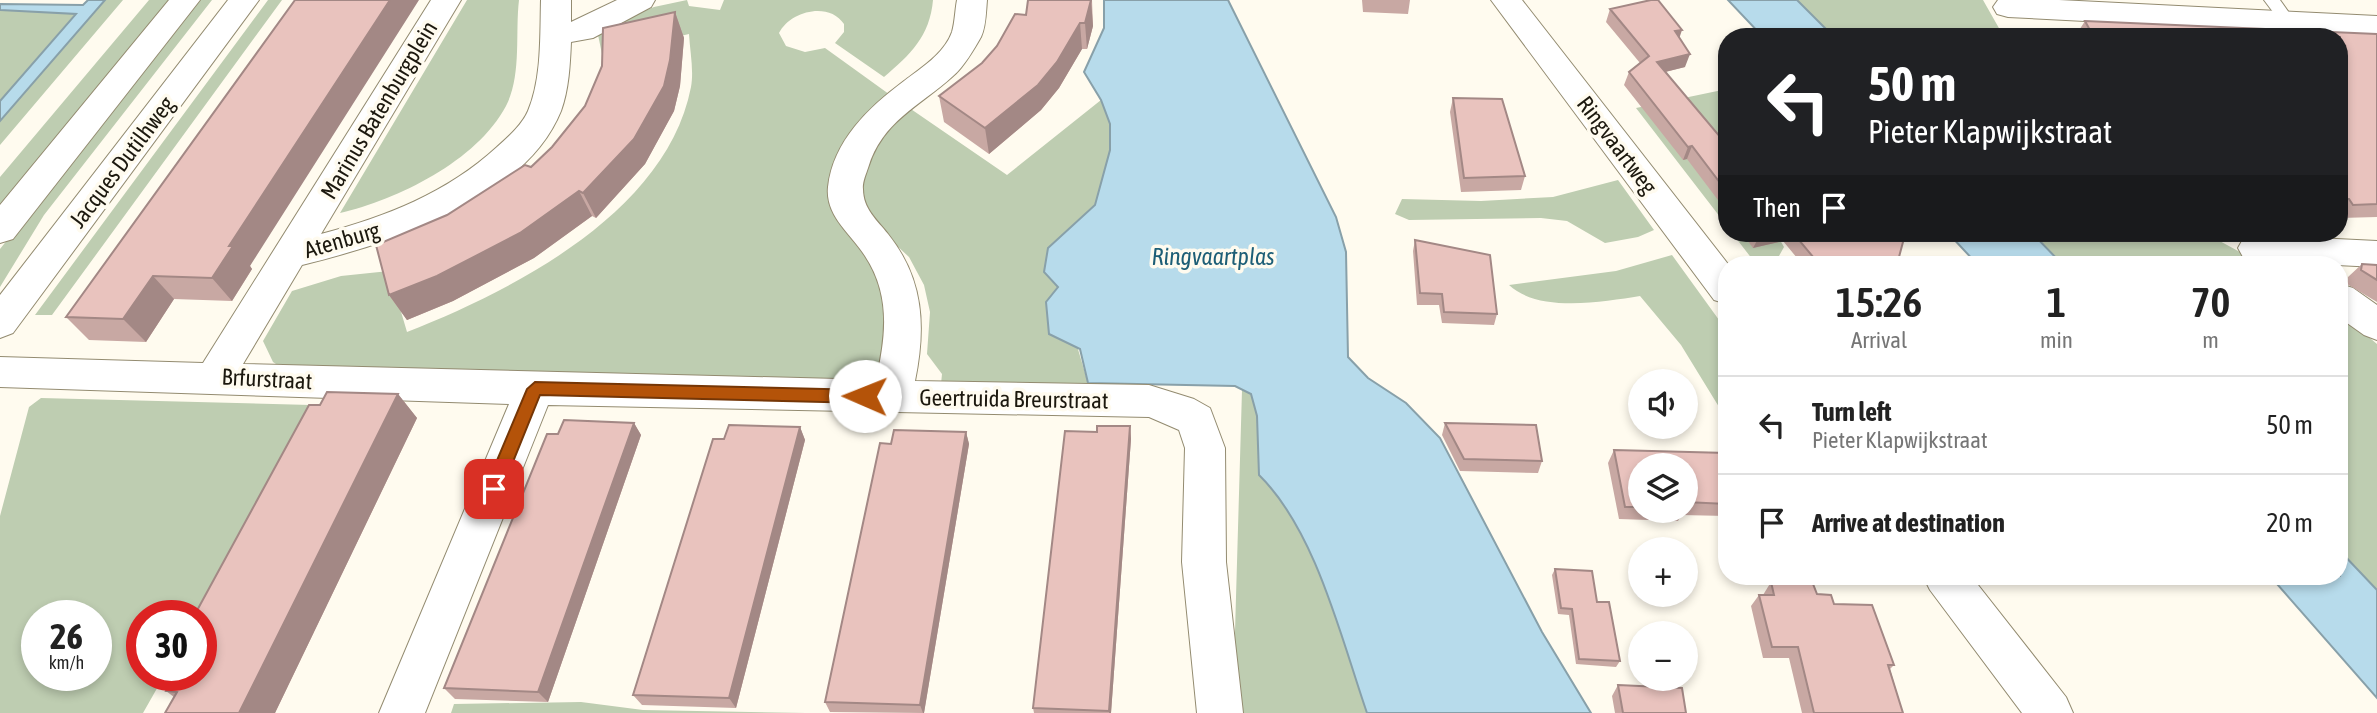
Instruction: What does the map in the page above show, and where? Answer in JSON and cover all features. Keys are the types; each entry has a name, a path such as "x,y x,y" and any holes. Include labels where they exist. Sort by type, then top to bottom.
{"street":[{"path":"0,230 185,0"},
{"name":"Jacques Dutilhweg","path":"0,323 244,0"},
{"name":"Marinus Batenburgplein","path":"290,255 446,0"},
{"path":"556,0 555,33 582,31 640,0"},
{"path":"892,397 904,342 903,304 893,273 877,245 853,218 845,188 860,140 900,100 944,67 967,34 972,0"},
{"name":"Ringvaartweg","path":"1506,0 1718,278"},
{"path":"2006,4 2280,11 2377,26"},
{"path":"2006,4 2021,28"},
{"name":"Atenburg","path":"215,377 290,255 371,234 449,202 483,178 533,131 546,106 555,33"},
{"path":"2256,248 2377,254"},
{"path":"2348,304 2377,325"},
{"name":"Brfurstraat","path":"0,372 535,389"},
{"path":"402,713 535,389"},
{"name":"Geertruida Breurstraat","path":"535,389 1149,401 1180,410 1196,420 1205,448 1204,562 1216,698 1220,713"},
{"path":"1952,585 2050,713"}],"green space":[{"path":"105,0 123,0 0,145 0,121"},
{"path":"149,0 170,0 0,209 0,177"},
{"path":"199,0 212,0 44,215 0,287 0,249"},
{"path":"268,0 282,0 52,315 35,315"},
{"path":"467,0 519,0 516,68 506,106 493,126 456,161 386,199 340,213"},
{"path":"687,0 689,6 720,10 724,0 933,0 928,24 917,44 884,77 835,43 844,32 844,24 829,13 820,11 800,14 784,25 779,33 786,46 805,52 825,48 893,97 845,148 871,258 894,318 881,372 855,381 279,366 273,362 263,341 292,291 341,276 389,271 407,332 493,294 538,269 580,241 619,208 652,172 676,132 692,81 689,34 602,54 597,30 654,7"},
{"path":"1797,0 1983,0 1999,28 1825,28"},
{"path":"0,10 76,13 0,101"},
{"path":"1718,91 1718,214 1636,108"},
{"path":"1101,100 1110,124 1110,150 1095,205 1048,248 1088,383 941,384 942,374 927,354 930,312 924,285 909,257 867,218 860,195 867,143 905,105 1007,175"},
{"path":"1618,180 1654,230 1638,237 1605,243 1567,221 1541,218 1409,220 1395,214 1402,199 1481,201 1553,197"},
{"path":"1739,242 1781,242 1784,247 1779,256 1750,256"},
{"path":"2041,242 2222,242 2247,256 2054,256"},
{"path":"1672,255 1718,319 1718,405 1681,345 1640,296 1590,303 1554,302 1522,294 1509,285 1616,271"},
{"path":"2348,320 2377,344 2377,590 2348,559"},
{"path":"1242,390 1251,394 1257,416 1259,475 1279,498 1311,555 1325,587 1367,713 1243,713 1237,694 1234,666"},
{"path":"41,398 311,405 205,600 126,600 126,691 155,691 143,713 0,713 0,516 29,407"},
{"path":"581,702 643,710 806,713 451,713 454,704"}],"water":[{"path":"88,0 105,0 0,121 0,101 76,14 0,10 0,4 83,5"},
{"name":"Ringvaartplas","path":"1104,0 1228,0 1336,217 1346,252 1348,357 1368,378 1406,403 1440,438 1542,632 1591,713 1367,713 1325,587 1311,555 1279,498 1259,475 1257,416 1251,394 1235,386 1088,383 1080,349 1049,334 1046,302 1058,287 1044,272 1048,248 1095,205 1110,150 1110,124 1101,100 1084,72 1104,28"},
{"path":"1728,0 1797,0 1825,28 1754,28"},
{"path":"1956,242 2041,242 2054,256 1970,256"},
{"path":"2348,559 2377,590 2377,698 2278,585 2348,585"}],"building":[{"path":"295,0 390,0 229,246 233,246 212,278 153,276 123,319 66,317"},
{"path":"1028,0 1091,0 1085,23 1080,23 1057,62 1038,85 985,128 939,96 982,63 997,46 1015,14 1026,15"},
{"path":"1658,0 1682,30 1675,31 1690,54 1657,62 1718,134 1718,180 1629,72 1649,56 1610,9"},
{"path":"675,12 670,60 664,86 634,139 583,193 579,191 520,233 437,276 389,295 376,245 447,215 525,165 531,167 552,147 585,106 602,66 603,28"},
{"path":"2085,21 2242,28 2089,28"},
{"path":"2348,33 2377,34 2377,204 2353,205 2349,199"},
{"path":"1453,98 1502,99 1525,176 1464,178"},
{"path":"1415,240 1490,255 1497,314 1444,312 1442,294 1420,293"},
{"path":"1801,242 1903,242 1899,256 1812,256"},
{"path":"2362,264 2377,265 2377,280 2361,270"},
{"path":"327,392 398,394 239,713 165,713 177,692 166,691 217,691 217,600 203,600 309,405 320,405"},
{"path":"564,420 634,423 538,692 444,688 547,434 558,434"},
{"path":"1445,423 1536,425 1542,461 1464,459"},
{"path":"729,425 800,427 729,698 633,695 713,439 724,439"},
{"path":"1097,426 1130,426 1109,711 1033,708 1065,431 1097,432"},
{"path":"894,430 966,432 920,705 825,702 880,443 891,444"},
{"path":"1614,450 1718,453 1718,504 1698,503 1698,453 1628,453 1628,507 1625,507"},
{"path":"1555,569 1592,571 1597,602 1609,602 1620,661 1579,659 1572,609 1561,608"},
{"path":"1772,585 1813,585 1817,594 1831,595 1834,604 1872,605 1894,665 1888,665 1903,713 1814,713 1798,647 1772,647 1759,595 1774,595"},
{"path":"1618,685 1628,685 1628,691 1682,691 1686,713 1623,713"}],"route":[{"path":"494,489 535,389 865,396"}]}
